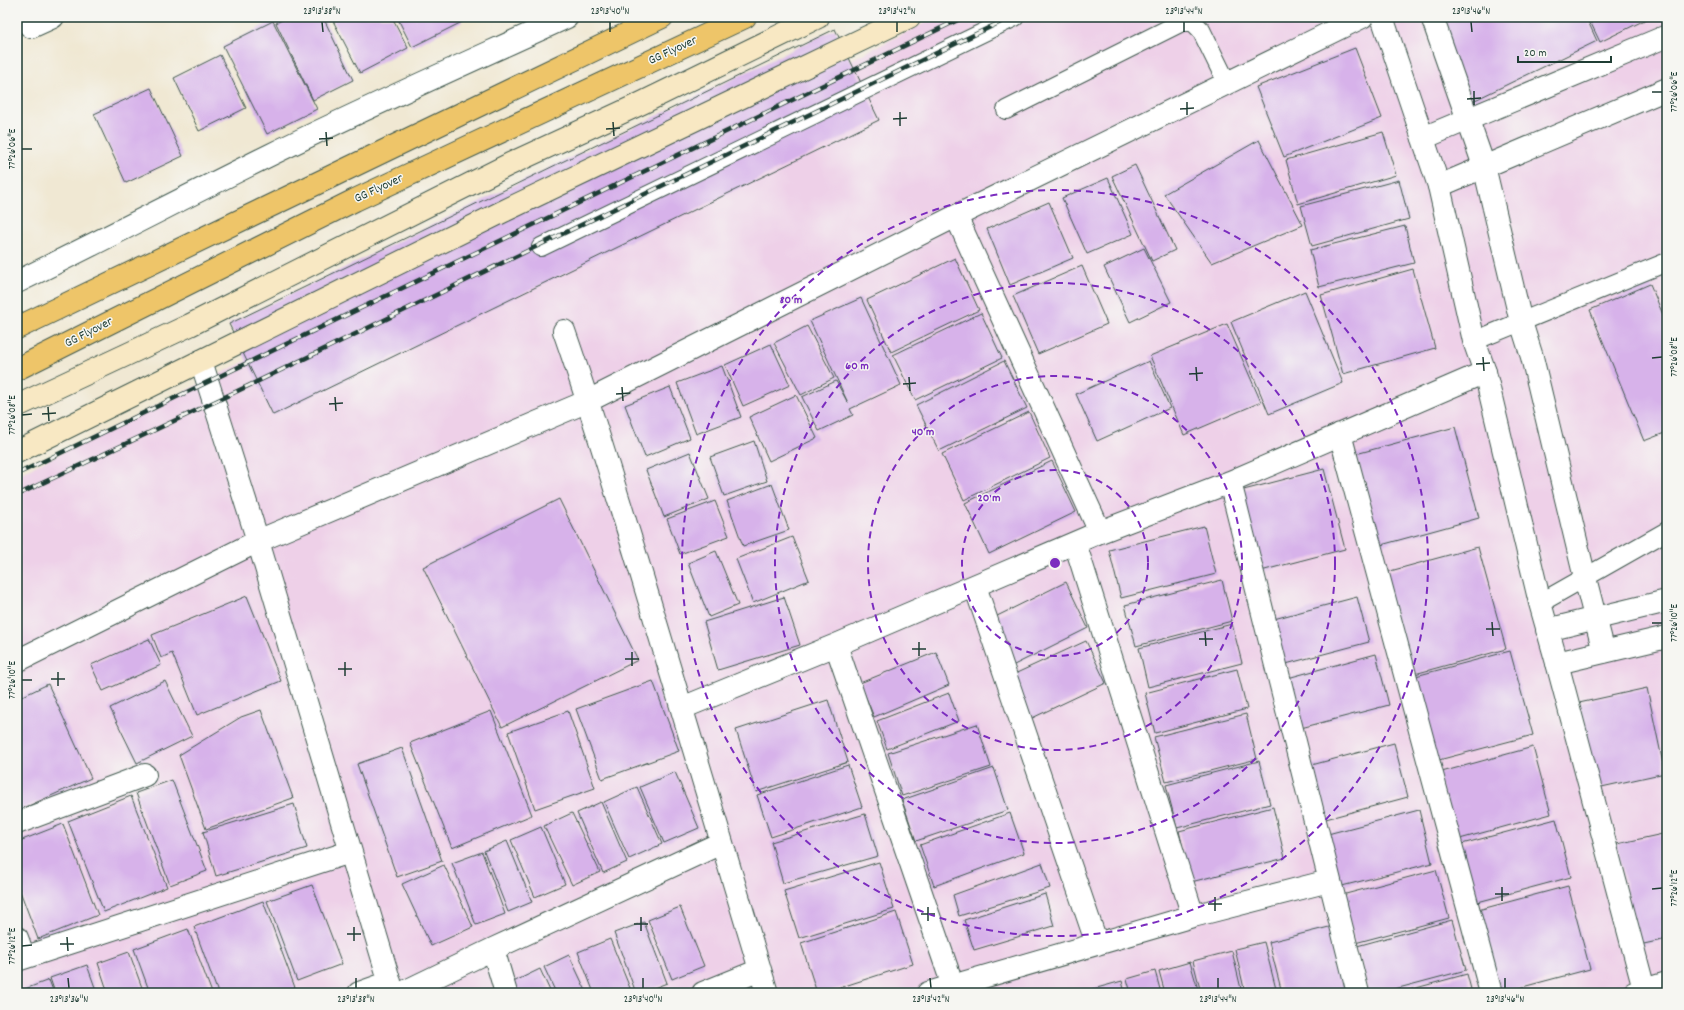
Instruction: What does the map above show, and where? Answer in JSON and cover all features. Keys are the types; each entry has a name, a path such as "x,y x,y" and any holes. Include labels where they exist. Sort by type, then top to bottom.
{"main road":[{"path":"17,328 662,17"},
{"name":"GG Flyover","path":"17,369 355,200 745,17"},
{"path":"17,406 190,325 510,164 642,103 818,17"},
{"path":"17,452 495,215 910,17"}],"street":[{"path":"24,26 53,17"},
{"path":"17,282 103,240 278,150 567,17"},
{"path":"17,661 258,541 588,401 956,216 1362,17"},
{"path":"1382,17 1439,186 1474,341 1485,372 1540,603 1557,663 1641,992 1667,983"},
{"path":"1432,17 1484,166 1604,652"},
{"path":"1423,138 1667,36"},
{"path":"1439,186 1667,89"},
{"path":"956,216 1100,532"},
{"path":"564,332 588,401 767,993"},
{"path":"201,361 258,541 350,852 395,989"},
{"path":"682,708 836,645 1100,532 1230,482 1485,372"},
{"path":"1340,434 1491,993"},
{"path":"1230,482 1358,993"},
{"path":"1075,543 1193,916"},
{"path":"975,586 1097,944"},
{"path":"1547,630 1667,601"},
{"path":"1557,663 1667,640"},
{"path":"836,645 953,986"},
{"path":"17,824 145,775"},
{"path":"359,993 395,989 493,949 721,844"},
{"path":"19,952 350,852"},
{"path":"928,993 1193,916 1329,881"},
{"path":"493,949 506,993"},
{"path":"703,993 760,970"}],"lane":[{"path":"540,247 1015,17"},
{"path":"1006,110 1182,22 1193,22 1201,30 1227,83"},
{"path":"1474,341 1667,262"},
{"path":"1540,603 1667,531"}],"shaded area":[{"path":"937,17 1667,17 1667,993 17,993 17,475"}],"building":[{"path":"288,17 323,17 353,80 313,100 276,23"},
{"path":"331,17 392,17 408,48 360,73"},
{"path":"397,17 460,17 462,22 412,47"},
{"path":"1446,17 1586,17 1597,41 1473,101 1436,22"},
{"path":"1588,17 1651,17 1600,42"},
{"path":"273,21 317,109 267,134 223,46"},
{"path":"835,29 879,120 273,415 229,324"},
{"path":"1355,48 1382,118 1284,157 1256,87"},
{"path":"220,55 246,108 199,131 174,78"},
{"path":"151,88 183,156 126,183 94,114"},
{"path":"1383,132 1396,175 1298,204 1286,160"},
{"path":"1259,140 1303,225 1212,263 1164,194"},
{"path":"1135,165 1175,250 1152,261 1112,176"},
{"path":"1108,178 1133,234 1087,254 1062,198"},
{"path":"1399,180 1409,219 1312,246 1301,206"},
{"path":"1049,202 1073,258 1010,285 987,229"},
{"path":"1405,226 1414,263 1319,287 1310,250"},
{"path":"1144,248 1171,302 1130,322 1104,267"},
{"path":"955,258 979,310 891,352 867,300"},
{"path":"1082,266 1107,324 1038,354 1013,296"},
{"path":"1413,269 1435,348 1343,374 1321,295"},
{"path":"1650,284 1667,324 1667,432 1644,441 1590,310"},
{"path":"1305,291 1343,383 1269,414 1231,322"},
{"path":"861,298 901,385 850,409 853,415 819,431 802,397 836,381 848,403 810,321"},
{"path":"981,313 1002,358 915,400 893,355"},
{"path":"1227,324 1261,402 1184,435 1150,356"},
{"path":"807,326 834,378 801,395 774,343"},
{"path":"771,344 790,385 743,406 725,365"},
{"path":"1004,361 1027,408 939,451 916,405"},
{"path":"1149,361 1170,408 1097,441 1076,394"},
{"path":"722,366 741,417 696,434 677,383"},
{"path":"670,387 690,438 645,457 625,405"},
{"path":"796,395 817,438 769,461 749,417"},
{"path":"1029,412 1050,458 964,500 942,454"},
{"path":"1455,427 1479,518 1381,545 1356,454"},
{"path":"754,441 767,481 724,496 710,457"},
{"path":"690,452 709,499 664,517 646,470"},
{"path":"1052,461 1076,512 989,554 965,503"},
{"path":"1324,469 1345,549 1257,572 1236,492"},
{"path":"772,484 789,530 743,546 727,501"},
{"path":"559,499 638,660 502,727 423,567"},
{"path":"715,501 729,536 680,554 667,519"},
{"path":"1204,526 1216,574 1121,598 1109,550"},
{"path":"792,537 809,580 753,603 736,559"},
{"path":"1478,547 1506,649 1411,675 1383,573"},
{"path":"716,551 738,605 709,617 688,563"},
{"path":"1222,580 1232,621 1136,646 1125,605"},
{"path":"1066,582 1088,628 1010,667 987,621"},
{"path":"247,596 281,681 197,715 172,653 161,658 152,635"},
{"path":"784,597 800,645 718,670 704,622"},
{"path":"1357,597 1369,642 1282,665 1270,620"},
{"path":"1232,624 1242,663 1148,687 1139,648"},
{"path":"149,639 161,665 103,691 91,665"},
{"path":"1086,641 1106,683 1028,720 1008,677"},
{"path":"1510,651 1533,735 1435,761 1412,677"},
{"path":"936,652 949,685 874,717 860,683"},
{"path":"1376,654 1389,705 1297,729 1284,679"},
{"path":"1237,669 1247,709 1155,733 1145,693"},
{"path":"165,681 192,736 137,763 110,708"},
{"path":"653,681 679,751 602,779 576,709"},
{"path":"48,684 91,778 17,811 17,699"},
{"path":"1647,688 1665,773 1597,788 1579,703"},
{"path":"949,693 959,721 887,749 877,721"},
{"path":"828,700 848,762 756,792 736,730"},
{"path":"261,710 293,798 206,829 179,755 241,717"},
{"path":"491,711 532,815 452,848 410,743"},
{"path":"568,711 595,788 535,809 508,732"},
{"path":"1246,714 1257,759 1166,782 1154,737"},
{"path":"977,724 991,767 902,796 888,753"},
{"path":"1394,743 1408,797 1322,820 1308,766"},
{"path":"1533,747 1551,814 1456,840 1438,773"},
{"path":"402,748 442,861 397,877 357,764"},
{"path":"1259,761 1270,804 1177,828 1166,785"},
{"path":"848,765 862,807 771,837 757,795"},
{"path":"994,768 1008,810 916,841 902,800"},
{"path":"675,772 699,828 664,843 640,787"},
{"path":"172,780 207,871 170,885 136,793"},
{"path":"637,787 662,844 629,859 604,802"},
{"path":"131,796 167,887 104,912 68,821"},
{"path":"601,802 627,862 603,873 577,813"},
{"path":"294,804 307,848 216,876 203,832"},
{"path":"1273,807 1285,858 1191,882 1179,831"},
{"path":"1419,810 1432,863 1338,887 1324,835"},
{"path":"572,813 600,872 572,885 544,826"},
{"path":"1010,813 1024,853 934,886 920,845"},
{"path":"865,814 878,856 783,883 771,842"},
{"path":"1556,819 1571,877 1474,903 1458,845"},
{"path":"63,824 98,915 38,939 17,883 17,842"},
{"path":"541,827 565,884 535,897 511,840"},
{"path":"1667,833 1667,939 1639,945 1617,844"},
{"path":"507,841 532,902 508,912 484,851"},
{"path":"482,852 505,914 476,925 452,863"},
{"path":"879,862 894,909 799,938 784,891"},
{"path":"1042,863 1050,888 959,916 953,895"},
{"path":"444,865 473,927 431,946 402,884"},
{"path":"1436,870 1449,918 1355,943 1342,895"},
{"path":"312,885 342,964 297,981 267,901"},
{"path":"1568,886 1590,969 1500,993 1478,910"},
{"path":"1045,894 1054,926 974,950 964,920"},
{"path":"263,901 297,993 218,993 194,927"},
{"path":"680,907 704,966 672,979 648,920"},
{"path":"896,912 913,964 823,993 817,993 801,943"},
{"path":"1452,920 1466,970 1380,993 1369,993 1357,946"},
{"path":"644,922 667,983 641,993 636,993 614,933"},
{"path":"1333,926 1350,993 1282,993 1269,942"},
{"path":"188,929 212,993 150,993 134,949"},
{"path":"610,939 632,993 594,993 578,952"},
{"path":"1264,942 1277,993 1245,993 1235,949"},
{"path":"1232,951 1242,993 1201,993 1193,961"},
{"path":"129,952 144,993 108,993 98,963"},
{"path":"569,955 587,993 556,993 544,967"},
{"path":"1190,962 1199,993 1165,993 1159,971"},
{"path":"87,965 97,993 55,993 50,978"},
{"path":"540,969 551,993 511,993 507,985"},
{"path":"1155,971 1161,993 1131,993 1127,979"},
{"path":"1467,974 1472,993 1398,993"},
{"path":"49,980 54,993 17,993 17,992"},
{"path":"1122,981 1125,993 1079,993"}],"railway":[{"path":"17,474 964,17"},
{"path":"17,495 248,386 1011,17"}]}
